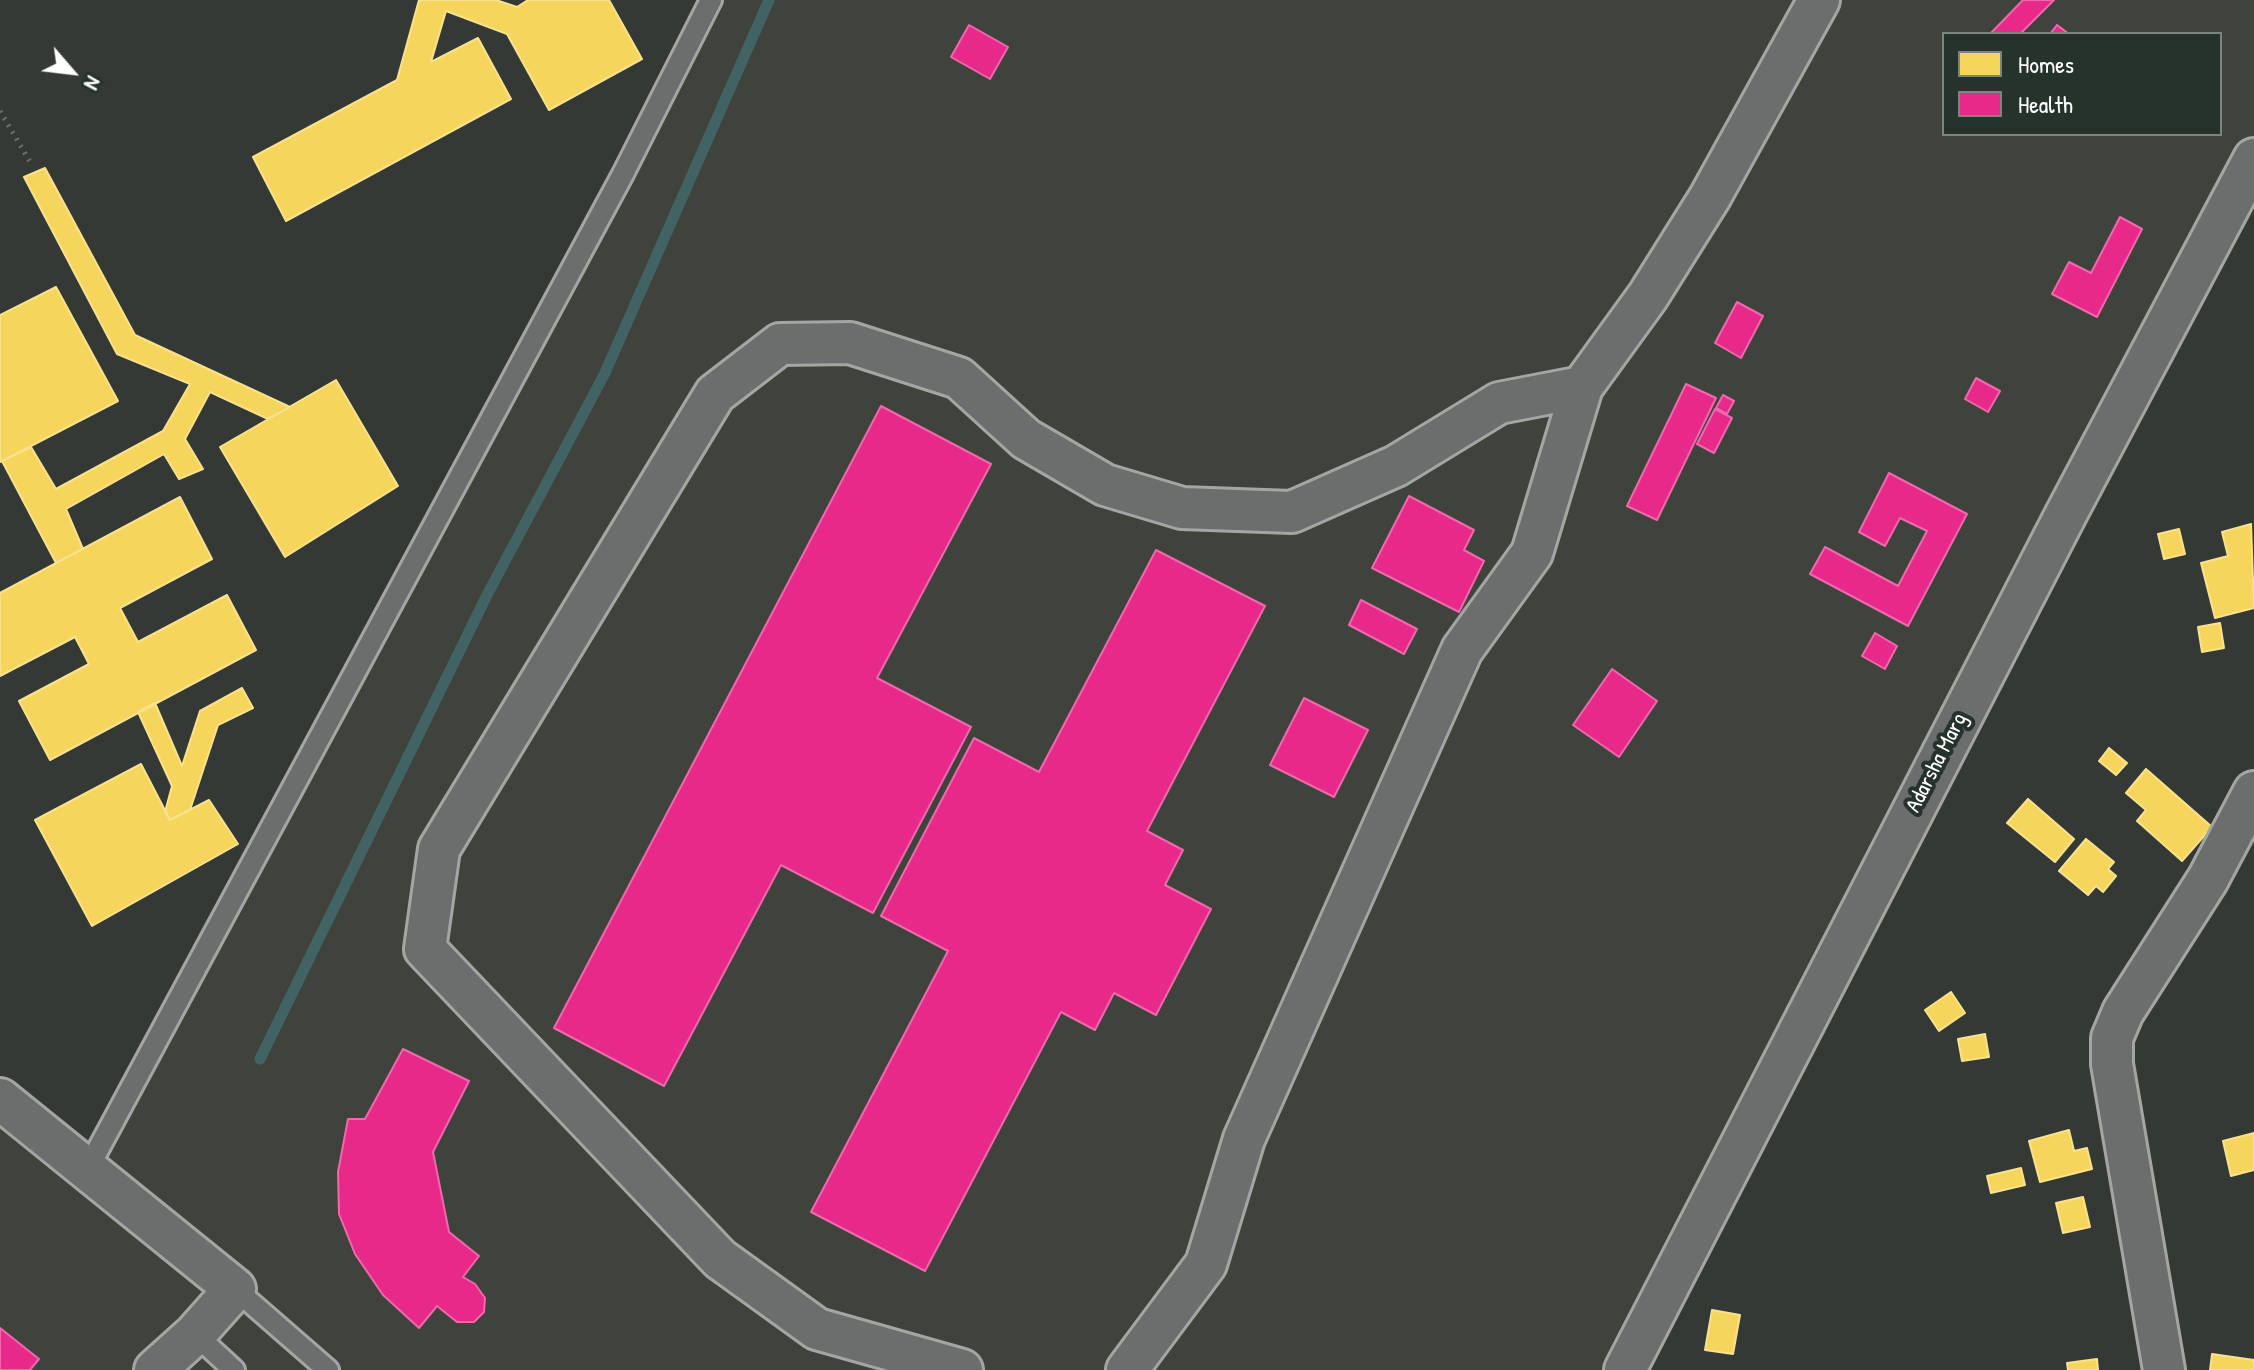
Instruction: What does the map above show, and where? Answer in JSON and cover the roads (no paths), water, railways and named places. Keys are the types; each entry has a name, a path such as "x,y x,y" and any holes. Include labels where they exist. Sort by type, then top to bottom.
{"street":[{"path":"1127,1370 1206,1264 1244,1139 1462,650 1532,553 1582,387 1648,296 1710,197 1819,0"},
{"name":"Adarsha Marg","path":"1625,1370 2058,530 2254,159"},
{"path":"962,1370 817,1329 720,1259 425,949 439,849 715,394 780,344 850,343 959,378 1026,439 1105,485 1182,508 1292,512 1396,466 1499,403 1582,387"},
{"path":"2164,1370 2112,1064 2112,1038 2123,1012 2208,879 2254,792"},
{"path":"0,1099 235,1289 195,1334 155,1370"}],"lane":[{"path":"87,1170 623,174 711,0"},
{"path":"235,1289 328,1370"},
{"path":"195,1334 234,1370"}],"waterway":[{"path":"260,1059 487,595 604,375 769,0"}]}
